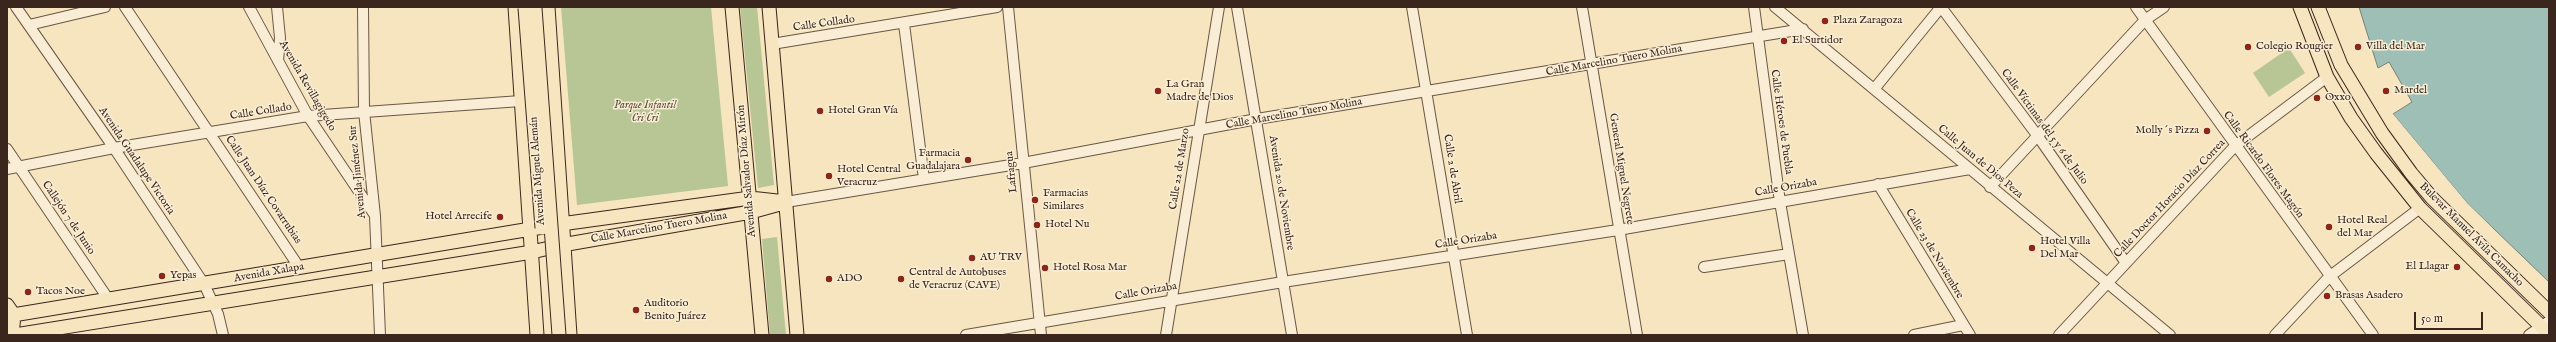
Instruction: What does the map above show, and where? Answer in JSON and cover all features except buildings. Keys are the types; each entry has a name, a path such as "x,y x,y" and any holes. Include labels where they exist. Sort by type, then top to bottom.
{"main road":[{"path":"527,7 521,101 537,335"},
{"name":"Avenida Miguel Alemán","path":"527,7 550,335"},
{"name":"Avenida Miguel Alemán","path":"527,7 559,335"},
{"path":"548,7 562,245 570,335"},
{"name":"Avenida Salvador Díaz Mirón","path":"732,7 762,335"},
{"path":"769,7 797,335"},
{"name":"Bulevar Manuel Ávila Camacho","path":"2300,7 2327,77 2351,118 2420,208 2546,327"},
{"name":"Bulevar Manuel Ávila Camacho","path":"2318,7 2341,65 2382,133 2415,178 2432,198 2549,312"},
{"path":"527,181 536,186 547,185 558,176"},
{"name":"Calle Marcelino Tuero Molina","path":"530,230 561,224 750,198 786,202"},
{"name":"Calle Marcelino Tuero Molina","path":"532,252 562,245 751,212 786,202"},
{"name":"Avenida Xalapa","path":"9,312 109,300 299,267 530,230"},
{"name":"Avenida Xalapa","path":"15,335 66,331 213,302 532,252"},
{"path":"535,302 543,292 559,291 567,299"},
{"path":"9,312 12,335"},
{"path":"7,332 12,335"}],"street":[{"name":"Avenida Guadalupe Victoria","path":"16,7 114,148 204,284 218,314 222,335"},
{"path":"29,26 105,7"},
{"name":"Calle Juan Díaz Covarrubias","path":"125,7 299,267"},
{"name":"Avenida Revillagigedo","path":"248,7 308,116 375,216"},
{"path":"277,7 280,38 278,61"},
{"name":"Avenida Jiménez Sur","path":"363,7 364,111 375,216 380,335"},
{"name":"Calle Collado","path":"772,44 904,24 997,7"},
{"name":"Lafragua","path":"1008,7 1041,335"},
{"name":"Calle 22 de Marzo","path":"1166,335 1219,7"},
{"name":"Avenida 20 de Noviembre","path":"1237,7 1257,119 1292,335"},
{"name":"Calle 2 de Abril","path":"1412,7 1467,335"},
{"name":"General Miguel Negrete","path":"1582,7 1593,65 1618,230 1637,335"},
{"name":"Calle Héroes de Puebla","path":"1754,7 1780,202 1803,335"},
{"name":"Calle Juan de Dios Peza","path":"1775,7 1875,88 1990,187 2170,335"},
{"path":"1875,88 1941,7"},
{"name":"Calle Víctimas del 5 y 6 de Julio","path":"1941,7 2037,135 2126,263"},
{"name":"Calle Ricardo Flores Magón","path":"2136,7 2329,277 2373,335"},
{"path":"1990,187 2145,20 2164,7"},
{"path":"904,24 924,179"},
{"name":"Calle Marcelino Tuero Molina","path":"786,202 1023,163 1257,119 1593,65 1803,29"},
{"name":"Calle Doctor Horacio Díaz Correa","path":"2059,335 2235,146 2327,77"},
{"name":"Calle Collado","path":"7,169 114,148 308,116 521,101"},
{"name":"Callejón 7 de Junio","path":"7,149 109,300"},
{"name":"Calle Orizaba","path":"966,335 1283,282 1618,230 1970,169"},
{"name":"Calle 23 de Noviembre","path":"1878,184 1970,335"},
{"path":"2275,335 2329,277 2420,208"},
{"path":"1704,267 1789,254"},
{"path":"1914,335 1963,325"},
{"path":"2529,335 2546,327"}],"green space":[{"name":"Parque Infantil Cri Cri","path":"561,7 711,7 728,186 577,205"},
{"path":"740,7 757,7 774,185 758,188"},
{"path":"2289,48 2305,73 2269,97 2253,73"},
{"path":"777,237 786,335 770,335 762,239"}],"water":[{"path":"2359,7 2549,7 2549,282 2467,203 2393,114 2412,102 2389,62 2378,68"}],"pier":[{"path":"2393,114 2467,203 2549,284 2466,204 2421,151 2392,115"}],"place":[{"name":"Plaza Zaragoza","path":"1825,21"},
{"name":"El Surtidor","path":"1784,41"},
{"name":"Colegio Rougier","path":"2248,47"},
{"name":"Villa del Mar","path":"2358,47"},
{"name":"La Gran Madre de Dios","path":"1158,91"},
{"name":"Mardel","path":"2386,91"},
{"name":"Oxxo","path":"2317,98"},
{"name":"Hotel Gran Vía","path":"820,111"},
{"name":"Molly´s Pizza","path":"2207,131"},
{"name":"Farmacia Guadalajara","path":"968,160"},
{"name":"Hotel Central Veracruz","path":"829,176"},
{"name":"Farmacias Similares","path":"1035,200"},
{"name":"Hotel Arrecife","path":"500,217"},
{"name":"Hotel Nu","path":"1037,225"},
{"name":"Hotel Real del Mar","path":"2329,227"},
{"name":"Hotel Villa Del Mar","path":"2032,248"},
{"name":"AU TRV","path":"972,258"},
{"name":"El Llagar","path":"2457,267"},
{"name":"Hotel Rosa Mar","path":"1045,268"},
{"name":"Yepas","path":"162,276"},
{"name":"ADO","path":"829,279"},
{"name":"Central de Autobuses de Veracruz (CAVE)","path":"901,279"},
{"name":"Tacos Noe","path":"28,292"},
{"name":"Brasas Asadero","path":"2327,296"},
{"name":"Auditorio Benito Juárez","path":"636,310"}]}
